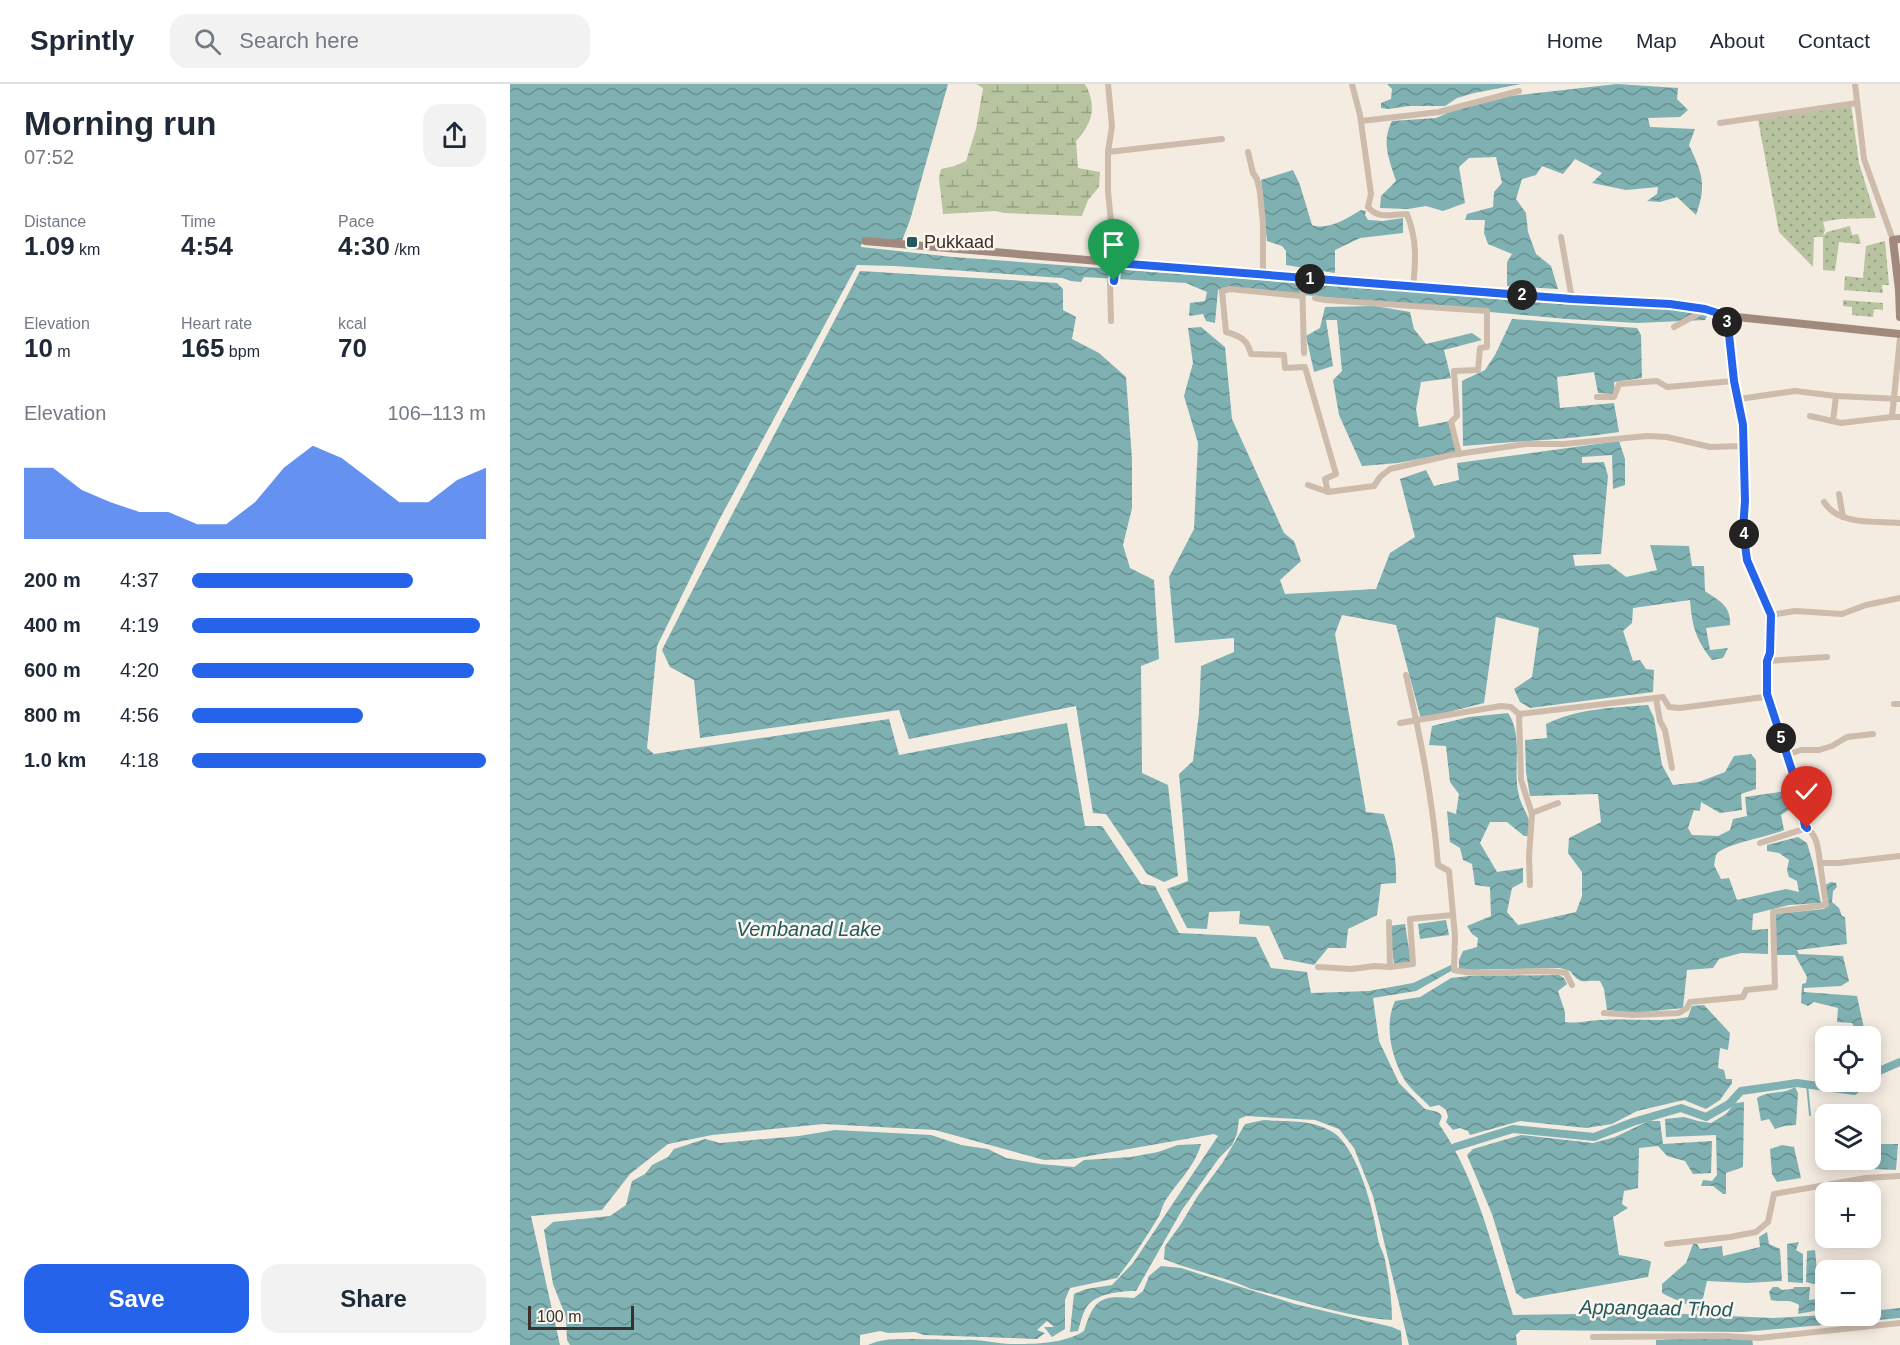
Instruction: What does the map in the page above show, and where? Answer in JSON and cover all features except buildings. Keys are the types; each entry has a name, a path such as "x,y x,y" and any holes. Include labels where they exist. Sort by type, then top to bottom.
{"street":[{"path":"1108,84 1112,126 1108,152 1108,191 1116,263 1114,281 1110,281 1111,321"},
{"path":"1352,84 1361,121 1371,194 1368,207 1374,214 1380,216 1407,214 1412,226 1417,256 1413,286"},
{"path":"1855,84 1864,159 1897,240 1900,317"},
{"path":"1361,121 1439,112 1520,91"},
{"path":"1720,123 1857,103"},
{"path":"1108,152 1222,139"},
{"path":"1248,152 1252,173 1257,179 1260,192 1263,224 1263,275"},
{"path":"1561,237 1572,299"},
{"path":"865,241 1263,275 1572,299 1670,304 1705,309 1727,316 1900,336 1897,398 1892,417"},
{"path":"1302,278 1304,353"},
{"path":"1301,296 1230,289 1222,291 1226,332 1240,336 1248,344 1251,354 1284,355 1285,368 1305,367 1336,474 1325,479 1328,492"},
{"path":"1315,298 1487,311 1487,347 1480,348 1478,370 1454,371 1457,416 1451,422 1459,454"},
{"path":"1674,327 1705,309"},
{"path":"1604,1013 1679,1014 1687,1008 1690,1002 1743,997 1746,990 1775,987 1773,912 1826,904 1817,840 1812,831 1805,826 1798,789 1767,694 1771,615 1747,560 1743,530 1745,501 1743,446 1727,316"},
{"path":"1597,397 1614,397 1619,384 1657,381 1667,387 1734,381"},
{"path":"1739,399 1795,391 1836,396 1897,398"},
{"path":"1833,421 1836,396"},
{"path":"1810,416 1841,423 1900,417"},
{"path":"1308,485 1328,492 1374,486 1390,469 1459,454 1526,444 1564,444 1647,436 1667,437 1710,447 1743,446"},
{"path":"1839,494 1843,517"},
{"path":"1824,502 1827,508 1848,520 1900,523"},
{"path":"1771,615 1795,611 1842,614 1866,605 1900,598"},
{"path":"1767,661 1827,657"},
{"path":"1406,675 1417,720 1434,814 1438,865 1449,871 1454,970 1552,971 1566,973 1572,985"},
{"path":"1519,714 1656,698 1663,698 1669,707 1680,708 1764,697 1767,694"},
{"path":"1656,698 1672,768"},
{"path":"1400,723 1501,706 1511,707 1519,714 1521,780 1532,813 1533,827 1529,856 1530,885"},
{"path":"1786,755 1801,750 1819,750 1847,737 1873,734"},
{"path":"1532,813 1558,803"},
{"path":"1760,843 1807,828"},
{"path":"1820,863 1900,856"},
{"path":"1318,967 1351,969 1413,964 1410,919 1453,915"},
{"path":"1389,922 1390,967"},
{"path":"1667,1244 1730,1238 1756,1232 1768,1222 1774,1194 1857,1180 1900,1176"},
{"path":"1597,1340 1679,1336 1759,1338 1900,1323"}],"green space":[{"path":"976,84 1085,84 1092,107 1086,128 1076,141 1078,168 1100,172 1099,187 1088,200 1082,216 996,211 943,214 939,178 941,169 966,161 976,129 983,88"},
{"path":"1851,104 1859,163 1876,218 1823,222 1825,230 1823,236 1827,232 1850,226 1852,235 1858,234 1861,244 1839,242 1835,271 1823,270 1823,237 1814,237 1813,267 1779,232 1758,120"},
{"path":"1885,241 1889,285 1882,285 1883,293 1844,290 1845,276 1863,278 1866,246"},
{"path":"1843,300 1883,303 1883,310 1874,309 1873,317 1852,315 1852,307 1843,306"}],"water":[{"name":"Vembanad Lake","path":"510,84 948,84 902,241 862,239 861,247 953,257 1529,302 1674,309 1707,316 1705,320 1637,323 1567,319 1225,288 1218,290 1215,323 1206,321 1203,314 1189,316 1190,303 1205,301 1207,292 1186,283 1084,277 1081,282 1062,278 857,265 718,522 657,646 647,748 654,754 889,719 899,755 1067,723 1085,826 1102,826 1141,884 1155,886 1179,933 1256,937 1271,968 1307,972 1311,993 1369,991 1413,983 1451,965 1453,970 1416,991 1373,998 1379,1041 1399,1083 1425,1109 1438,1112 1442,1116 1439,1124 1453,1146 1474,1193 1513,1315 1663,1313 1773,1318 1815,1316 1815,1326 1743,1332 1521,1330 1516,1335 1517,1345 1409,1345 1373,1196 1354,1148 1339,1129 1315,1120 1246,1116 1239,1119 1237,1134 1232,1145 1219,1158 1182,1210 1136,1291 1116,1292 1090,1303 1082,1317 1078,1331 1070,1332 1074,1294 1086,1289 1112,1285 1133,1263 1218,1136 1214,1134 1072,1159 1044,1160 935,1130 824,1124 712,1135 668,1144 630,1174 602,1210 531,1216 560,1345 510,1345"},
{"path":"1387,84 1521,84 1474,93 1457,98 1445,106 1409,106 1388,109 1381,108 1381,103 1391,99 1392,89"},
{"path":"1617,84 1678,88 1677,99 1688,110 1680,117 1648,118 1650,127 1695,129 1689,145 1702,179 1696,215 1677,197 1660,202 1647,201 1657,194 1658,187 1626,190 1592,183 1602,173 1575,159 1563,174 1542,166 1536,175 1522,179 1516,199 1526,213 1528,232 1536,254 1551,266 1558,289 1507,286 1507,262 1512,254 1488,244 1484,233 1485,220 1465,220 1467,214 1493,207 1494,192 1502,183 1496,157 1469,158 1459,167 1465,203 1443,211 1426,206 1408,209 1380,208 1381,196 1396,181 1387,143 1392,121 1436,118 1457,109 1502,97"},
{"path":"1293,170 1312,225 1331,225 1361,210 1366,211 1365,215 1368,220 1383,221 1403,218 1403,233 1360,238 1335,250 1335,273 1286,265 1286,251 1282,246 1267,241 1261,180"},
{"path":"860,271 1057,283 1063,289 1063,310 1076,317 1072,339 1099,353 1126,377 1132,459 1132,508 1123,545 1130,568 1154,580 1159,659 1141,666 1142,773 1168,785 1178,876 1164,882 1147,874 1106,814 1093,813 1076,706 909,739 899,710 700,738 694,680 670,667 662,650"},
{"path":"1375,306 1410,312 1414,329 1426,344 1472,333 1482,340 1444,350 1451,378 1421,382 1416,409 1419,427 1450,421 1456,452 1398,463 1362,466 1339,415 1333,380 1342,371 1337,320 1326,320 1333,366 1314,372 1306,336 1320,328 1325,307"},
{"path":"1512,319 1637,328 1641,335 1642,378 1614,382 1615,394 1598,393 1594,372 1557,377 1560,408 1614,403 1619,432 1463,446 1462,381 1485,370 1495,355"},
{"path":"1201,327 1225,347 1232,419 1284,533 1294,541 1301,561 1280,580 1285,594 1376,589 1390,553 1415,537 1400,479 1426,470 1434,486 1459,480 1457,463 1619,441 1625,459 1625,485 1613,489 1612,455 1582,457 1582,463 1604,462 1608,476 1601,554 1573,555 1575,566 1609,564 1626,577 1657,570 1650,545 1689,546 1692,566 1704,566 1705,591 1723,604 1730,618 1730,625 1706,628 1710,650 1728,648 1723,658 1712,660 1696,632 1690,600 1633,608 1632,623 1623,631 1633,661 1640,660 1646,669 1654,670 1653,692 1530,708 1520,702 1514,689 1532,677 1539,628 1496,617 1484,703 1421,719 1396,625 1342,615 1335,634 1366,812 1384,814 1396,864 1396,883 1381,884 1377,915 1348,929 1346,948 1328,948 1314,965 1284,959 1269,926 1239,924 1240,911 1209,912 1207,929 1187,928 1167,889 1188,881 1179,774 1193,761 1199,713 1201,666 1234,652 1234,638 1175,643 1169,577 1194,529 1198,443 1184,396 1193,363 1188,328"},
{"path":"1648,705 1654,718 1662,765 1673,785 1699,782 1725,772 1734,756 1751,754 1756,760 1756,789 1741,794 1742,810 1720,813 1701,802 1700,811 1694,810 1688,828 1692,835 1718,836 1730,830 1733,819 1747,816 1745,797 1787,791 1790,796 1790,809 1781,815 1784,830 1727,847 1716,855 1714,865 1721,879 1729,878 1737,900 1786,889 1799,892 1797,881 1789,877 1787,870 1789,860 1779,853 1767,851 1767,845 1798,837 1807,843 1821,903 1789,905 1753,914 1752,930 1768,929 1768,954 1741,953 1719,959 1713,968 1687,970 1683,1008 1634,1013 1607,1010 1604,989 1600,981 1580,981 1570,971 1560,968 1459,970 1459,960 1463,951 1477,947 1478,938 1467,926 1491,916 1490,887 1475,885 1472,864 1463,860 1460,848 1450,842 1447,811 1456,814 1459,794 1450,782 1446,746 1429,745 1432,726 1469,717 1508,713 1513,722 1517,742 1517,785 1529,819 1531,836 1524,836 1507,822 1490,822 1480,843 1497,872 1523,868 1523,882 1512,888 1507,912 1518,925 1576,912 1582,896 1582,872 1568,853 1569,838 1601,822 1598,794 1530,796 1526,772 1525,740 1547,738 1546,724 1571,715"},
{"path":"1831,882 1836,883 1837,887 1833,891 1832,902 1845,917 1847,944 1797,950 1799,954 1843,956 1849,981 1841,986 1804,988 1804,992 1857,996 1863,1026 1837,1022 1838,1008 1814,1002 1808,1006 1801,1003 1802,984 1806,983 1807,977 1795,955 1776,955 1775,914 1824,909 1827,906 1825,885"},
{"path":"1446,920 1449,935 1420,939 1418,924"},
{"path":"1405,924 1411,962 1394,964 1389,926"},
{"path":"1559,975 1567,984 1558,991 1565,1012 1565,1022 1677,1019 1688,1017 1692,1006 1704,1005 1730,1033 1728,1050 1720,1048 1718,1068 1724,1070 1726,1079 1732,1079 1732,1083 1720,1100 1706,1109 1684,1100 1637,1111 1612,1124 1586,1128 1520,1121 1470,1135 1468,1131 1460,1128 1453,1130 1446,1122 1448,1117 1446,1110 1439,1105 1430,1107 1409,1086 1399,1070 1390,1040 1390,1020 1395,1001 1420,997 1451,978"},
{"path":"1795,1087 1798,1093 1796,1125 1775,1129 1769,1119 1761,1121 1757,1098"},
{"path":"1744,1102 1743,1167 1726,1173 1726,1194 1713,1186 1701,1186 1703,1180 1712,1181 1717,1175 1716,1135 1666,1137 1665,1119 1684,1117 1711,1123 1726,1114 1735,1103"},
{"path":"1264,1120 1315,1124 1331,1131 1349,1150 1363,1180 1373,1212 1390,1290 1392,1320 1357,1316 1251,1289 1164,1259 1165,1246 1223,1162 1245,1124"},
{"path":"1649,1121 1660,1121 1663,1144 1712,1141 1711,1173 1693,1174 1685,1161 1667,1156 1658,1146 1639,1148 1638,1188 1624,1191 1622,1204 1628,1208 1613,1217 1619,1255 1651,1262 1648,1277 1524,1299 1516,1293 1492,1214 1467,1155 1473,1149 1521,1135 1593,1143 1615,1137"},
{"path":"835,1130 931,1135 961,1145 988,1149 1006,1158 1074,1167 1084,1160 1131,1157 1158,1152 1178,1145 1201,1144 1190,1168 1164,1203 1149,1232 1117,1278 1070,1288 1065,1300 1065,1329 1052,1337 1044,1327 1054,1327 1047,1321 1037,1330 1045,1333 1037,1339 880,1331 860,1335 860,1345 570,1345 567,1340 566,1317 553,1284 544,1230 553,1222 610,1216 626,1205 632,1181 645,1174 652,1165 668,1157 674,1149 705,1139 720,1143 799,1136"},
{"path":"1881,1144 1898,1144 1896,1170 1881,1169"},
{"path":"1782,1145 1794,1147 1801,1178 1777,1182 1772,1174 1770,1149"},
{"path":"1767,1232 1769,1244 1780,1249 1782,1281 1747,1283 1707,1281 1700,1311 1662,1293 1662,1284 1686,1263 1693,1244 1697,1244 1700,1249 1722,1246 1723,1256 1760,1247 1759,1237"},
{"path":"1799,1242 1796,1250 1803,1254 1803,1283 1788,1282 1787,1244"},
{"path":"1815,1250 1815,1284 1806,1282 1807,1251"},
{"path":"1161,1266 1181,1268 1295,1304 1392,1327 1401,1331 1402,1345 868,1345 896,1339 971,1340 1020,1344 1067,1339 1084,1331 1091,1312 1100,1301 1113,1297 1134,1298 1143,1291 1149,1276"},
{"path":"1773,1287 1782,1290 1810,1287 1809,1300 1815,1299 1815,1310 1798,1314 1799,1305 1788,1301 1771,1300 1769,1292"},
{"name":"Vembanad Lake","path":"1900,1308 1900,1318 1881,1320 1881,1310"},
{"path":"1752,1339 1753,1345 1656,1345 1656,1340"}],"waterway":[{"path":"1881,1070 1900,1062"},
{"path":"1455,1147 1513,1129 1594,1137 1633,1122 1681,1108 1706,1117 1729,1104 1741,1091 1797,1083 1815,1086"},
{"path":"1807,1084 1810,1115"}],"place":[{"name":"Pukkaad","path":"912,242"}],"route":[{"path":"1114,281 1116,263 1572,299 1670,304 1705,309 1727,316 1734,381 1743,425 1745,501 1743,530 1747,560 1771,615 1767,694 1798,789 1807,828"}],"water label":[{"name":"Appangaad Thod","path":"1656,1308"}]}
